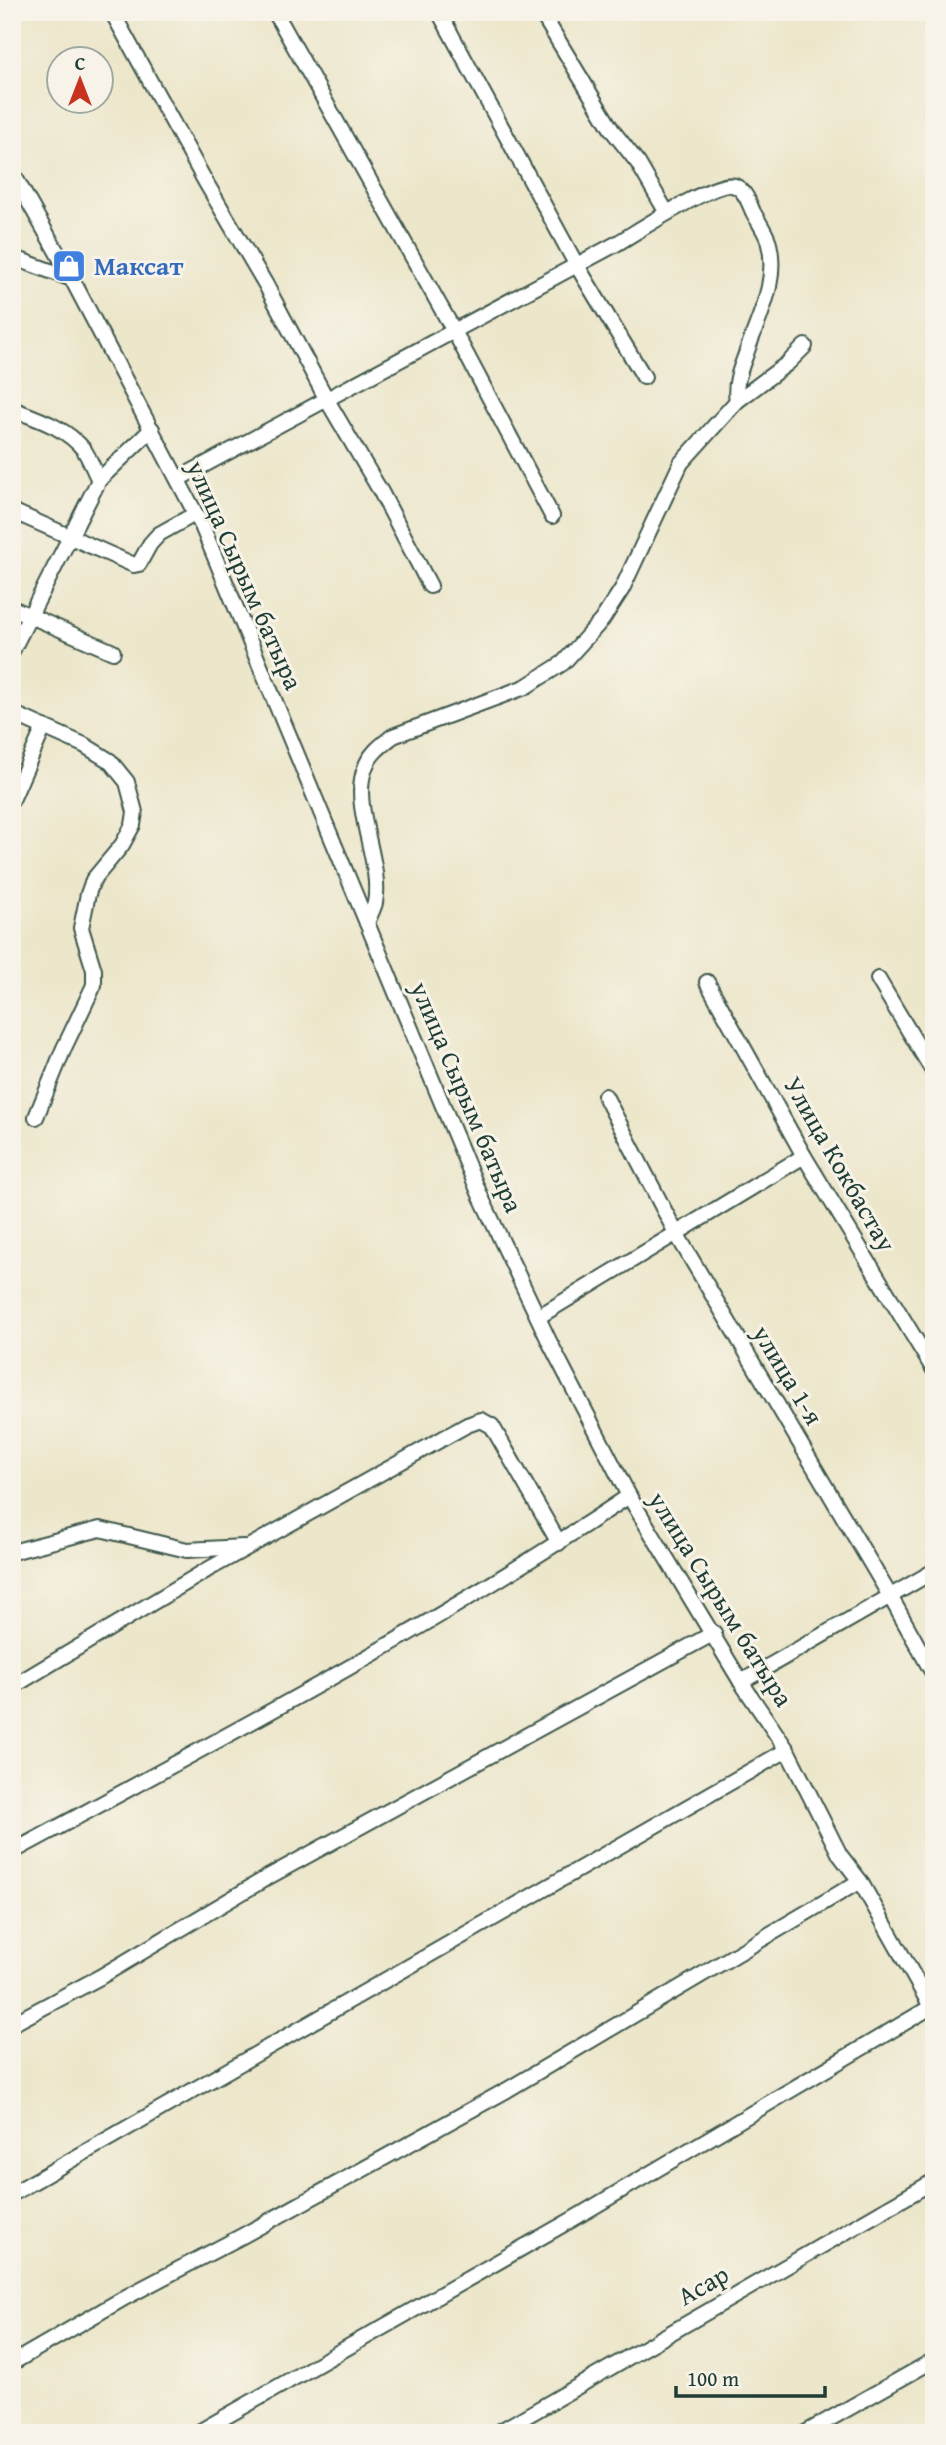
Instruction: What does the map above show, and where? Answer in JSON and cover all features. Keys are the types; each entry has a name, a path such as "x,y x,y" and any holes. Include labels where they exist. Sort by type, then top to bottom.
{"street":[{"path":"112,12 266,285 327,400 381,492 430,586"},
{"path":"275,12 454,331 552,516"},
{"path":"439,12 576,264 644,377"},
{"path":"541,12 612,130 638,163 667,213"},
{"name":"улица Сырым батыра","path":"13,174 72,279 195,514 480,1195 538,1317 629,1496 714,1633 741,1682 787,1750 840,1855 860,1881 932,2009"},
{"path":"178,480 722,185 736,186 745,194 768,240 770,281 766,304 739,374 735,388 737,401"},
{"path":"12,257 72,279"},
{"path":"367,923 375,902 373,864 362,786 364,769 376,749 393,736 525,687 563,663 602,620 622,589 681,463 737,401 805,346"},
{"path":"12,409 52,425 72,438 85,451 99,480"},
{"path":"12,652 99,480 152,429"},
{"path":"12,511 134,565 138,564 149,544 159,534 195,514"},
{"path":"12,608 113,652"},
{"path":"12,713 101,754 119,769 131,794 135,812 133,825 122,845 93,880 88,894 81,928 94,970 94,985 64,1048 36,1117"},
{"path":"12,800 44,727"},
{"path":"878,979 934,1073"},
{"name":"Улица Кокбастау","path":"707,982 804,1156 934,1370"},
{"name":"улица 1-я","path":"605,1096 676,1233 934,1675"},
{"path":"538,1317 804,1156"},
{"path":"12,1687 248,1546 455,1431 481,1420 492,1426 559,1543"},
{"path":"12,1852 279,1708 559,1543 629,1496"},
{"path":"12,1552 100,1529 187,1550 248,1546"},
{"path":"741,1682 934,1571"},
{"path":"12,2024 100,1977 268,1877 714,1633"},
{"path":"12,2194 787,1750"},
{"path":"12,2363 126,2297 507,2090 860,1881"},
{"path":"197,2433 932,2009"},
{"name":"Асар","path":"498,2433 934,2181"},
{"path":"805,2433 934,2360"}],"place":[{"name":"Максат","path":"69,266"}]}
